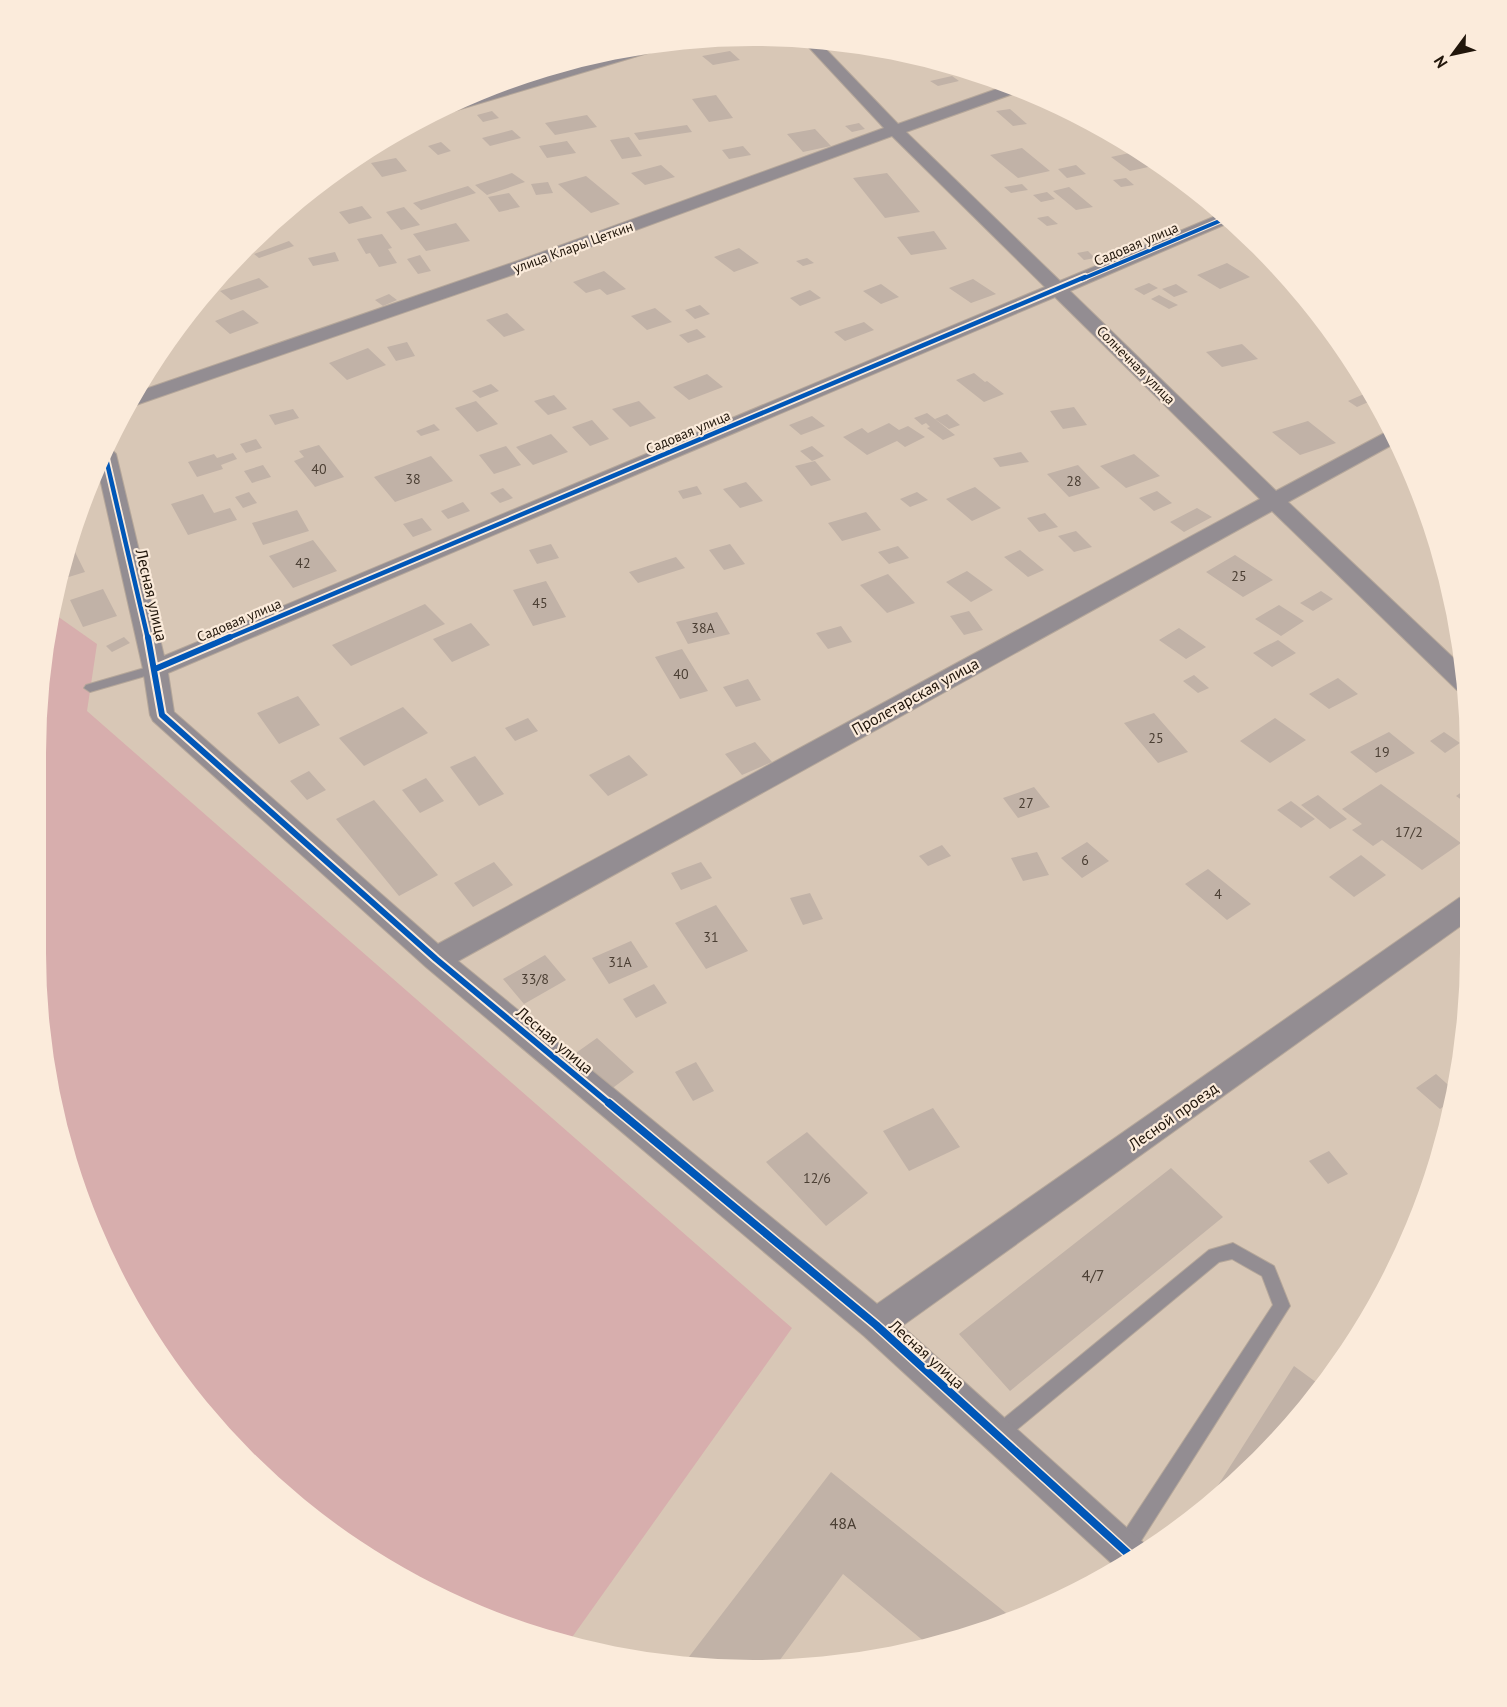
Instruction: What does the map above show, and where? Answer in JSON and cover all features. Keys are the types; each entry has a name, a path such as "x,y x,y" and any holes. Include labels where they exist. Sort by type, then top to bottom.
{"street":[{"name":"Солнечная улица","path":"819,50 894,130 1273,500 1455,674"},
{"path":"519,87 575,70"},
{"name":"улица Клары Цеткин","path":"144,396 532,262 1003,92"},
{"name":"Садовая улица","path":"155,669 1219,221"},
{"name":"Пролетарская улица","path":"435,959 1387,439"},
{"name":"Лесная улица","path":"108,466 155,669 162,715 435,959 876,1325 1128,1553"},
{"name":"Лесной проезд","path":"876,1325 1460,912"}],"lane":[{"path":"90,688 155,669"},
{"path":"997,1435 1215,1255 1233,1251 1268,1271 1282,1306 1131,1551"}],"shaded area":[{"path":"60,618 97,644 87,711 792,1328 573,1636 526,1623 483,1607 400,1566 323,1514 287,1485 254,1453 222,1420 193,1384 141,1307 119,1266 84,1181 60,1091 48,1000 46,954 46,754 48,707"}],"building":[{"path":"730,51 740,60 713,65 702,56"},
{"path":"952,76 959,81 938,86 930,81"},
{"path":"716,95 733,118 709,122 692,99"},
{"path":"1010,109 1027,124 1013,126 996,111"},
{"path":"492,111 499,118 483,122 477,115"},
{"path":"587,115 597,127 555,135 545,123"},
{"path":"859,123 865,129 852,132 845,126"},
{"path":"687,125 692,132 639,140 634,133"},
{"path":"815,129 831,146 803,152 787,134"},
{"path":"512,130 521,138 490,146 482,138"},
{"path":"629,137 642,156 622,159 610,140"},
{"path":"567,141 576,153 547,158 539,146"},
{"path":"441,142 451,151 438,155 428,146"},
{"path":"743,146 751,155 729,159 722,150"},
{"path":"1022,148 1050,171 1018,178 990,155"},
{"path":"1127,154 1148,167 1130,171 1111,157"},
{"path":"396,158 407,171 382,177 371,163"},
{"path":"661,165 675,177 645,185 631,173"},
{"path":"1076,165 1086,174 1067,178 1058,169"},
{"path":"512,173 525,182 487,195 475,185"},
{"path":"887,173 920,212 885,218 853,178"},
{"path":"586,176 620,204 591,213 558,184"},
{"path":"1126,178 1134,185 1121,187 1113,180"},
{"path":"548,182 553,193 536,195 531,184"},
{"path":"1022,184 1028,190 1011,193 1004,187"},
{"path":"468,186 476,193 421,210 413,203"},
{"path":"1069,187 1093,207 1076,210 1053,191"},
{"path":"1047,192 1055,199 1041,202 1033,195"},
{"path":"509,193 520,207 499,212 488,197"},
{"path":"362,206 372,218 349,224 339,212"},
{"path":"404,207 420,225 401,230 386,212"},
{"path":"1048,216 1058,224 1047,226 1037,218"},
{"path":"456,223 470,241 426,251 413,234"},
{"path":"934,231 947,249 911,255 897,237"},
{"path":"382,234 392,248 388,249 397,263 379,267 370,253 366,254 357,239"},
{"path":"289,241 294,246 259,258 254,254"},
{"path":"739,248 759,263 734,272 714,257"},
{"path":"1088,251 1095,258 1084,260 1077,253"},
{"path":"335,252 339,261 313,266 308,258"},
{"path":"420,255 431,271 418,274 407,259"},
{"path":"807,258 814,263 803,266 796,261"},
{"path":"1227,263 1250,277 1220,289 1197,275"},
{"path":"604,271 626,289 607,295 600,289 586,293 573,282"},
{"path":"259,278 269,287 231,300 220,291"},
{"path":"973,279 996,294 971,303 949,288"},
{"path":"1149,283 1158,288 1144,295 1134,289"},
{"path":"881,284 899,297 881,304 863,291"},
{"path":"1176,284 1188,292 1174,297 1162,289"},
{"path":"810,290 821,298 800,306 790,298"},
{"path":"389,294 397,300 383,306 375,300"},
{"path":"1159,295 1178,305 1169,309 1151,299"},
{"path":"700,305 710,314 695,319 685,310"},
{"path":"655,308 672,322 647,330 631,316"},
{"path":"243,310 259,323 230,334 215,321"},
{"path":"507,313 525,330 504,337 486,320"},
{"path":"864,322 874,330 845,341 834,332"},
{"path":"697,329 706,337 688,343 679,335"},
{"path":"407,342 415,356 396,361 387,347"},
{"path":"1242,344 1258,359 1222,367 1206,352"},
{"path":"368,348 386,365 347,380 329,363"},
{"path":"974,373 1004,394 984,402 956,380"},
{"path":"707,374 723,387 689,400 673,387"},
{"path":"491,384 499,391 480,398 472,391"},
{"path":"554,395 567,409 548,415 534,401"},
{"path":"1363,395 1367,402 1357,407 1348,401"},
{"path":"476,401 498,424 477,432 455,408"},
{"path":"639,401 656,418 630,427 612,409"},
{"path":"1074,407 1087,425 1063,429 1050,411"},
{"path":"293,409 299,418 275,425 269,415"},
{"path":"927,413 955,435 943,440 927,428 930,427 926,423 922,425 914,418"},
{"path":"947,414 960,425 949,429 935,419"},
{"path":"812,416 825,426 801,435 789,425"},
{"path":"592,420 609,439 590,446 572,427"},
{"path":"1308,421 1336,443 1300,455 1272,432"},
{"path":"889,423 899,430 908,426 925,437 905,447 897,441 867,455 843,437 862,428 868,433"},
{"path":"434,424 440,430 421,436 416,431"},
{"path":"551,434 568,452 533,465 516,447"},
{"path":"256,439 262,448 246,453 240,444"},
{"path":"319,445 344,477 315,487 294,461 304,457 299,451"},
{"path":"506,446 521,465 494,474 479,455"},
{"path":"812,446 824,456 812,461 800,451"},
{"path":"1021,452 1029,462 1000,467 993,458"},
{"path":"233,453 237,459 221,465 223,469 197,477 188,462 214,454 217,458"},
{"path":"1134,454 1160,476 1126,488 1100,466"},
{"path":"431,456 453,481 395,502 374,477"},
{"path":"815,461 831,480 811,486 795,466"},
{"path":"263,465 271,477 252,483 244,471"},
{"path":"1078,465 1100,488 1069,497 1047,474"},
{"path":"746,482 763,501 740,508 723,489"},
{"path":"697,486 702,494 683,499 678,491"},
{"path":"975,487 1001,508 972,521 946,499"},
{"path":"503,488 513,498 500,503 490,493"},
{"path":"1157,491 1172,503 1154,511 1139,498"},
{"path":"249,492 257,503 243,508 235,497"},
{"path":"917,492 928,500 910,507 900,499"},
{"path":"203,494 214,513 230,508 237,520 188,535 171,504"},
{"path":"463,502 470,511 448,519 441,511"},
{"path":"1197,508 1212,517 1184,532 1170,522"},
{"path":"297,510 309,531 263,545 252,523"},
{"path":"866,512 881,530 842,541 828,523"},
{"path":"1045,513 1058,527 1039,532 1027,518"},
{"path":"422,518 432,530 413,537 403,524"},
{"path":"1076,531 1092,547 1074,552 1058,536"},
{"path":"313,540 337,571 293,588 269,556"},
{"path":"551,544 559,558 537,564 529,550"},
{"path":"730,544 745,564 724,570 709,550"},
{"path":"898,546 909,558 889,564 878,552"},
{"path":"1020,550 1044,570 1028,577 1004,557"},
{"path":"76,554 85,572 70,577"},
{"path":"1235,555 1273,580 1243,597 1206,572"},
{"path":"676,557 685,568 638,583 629,572"},
{"path":"967,571 993,590 971,602 946,582"},
{"path":"888,574 915,603 887,613 860,585"},
{"path":"546,581 566,617 533,626 513,590"},
{"path":"103,589 117,616 83,627 70,600"},
{"path":"1321,591 1333,599 1313,611 1300,603"},
{"path":"425,604 445,624 351,666 332,645"},
{"path":"1279,605 1304,621 1281,636 1255,619"},
{"path":"969,611 983,630 964,635 950,616"},
{"path":"717,612 730,634 688,644 676,622"},
{"path":"471,623 490,645 452,662 433,639"},
{"path":"841,626 852,642 828,649 816,633"},
{"path":"1179,628 1206,647 1186,659 1159,640"},
{"path":"124,637 130,643 112,652 106,646"},
{"path":"1278,640 1296,653 1272,667 1253,653"},
{"path":"682,649 708,691 680,699 655,657"},
{"path":"1194,675 1209,688 1198,693 1183,681"},
{"path":"1338,678 1358,694 1329,709 1309,694"},
{"path":"748,679 761,700 736,707 723,687"},
{"path":"298,696 320,725 279,744 257,713"},
{"path":"403,707 428,733 364,766 339,738"},
{"path":"1154,713 1188,752 1158,763 1124,723"},
{"path":"528,718 538,731 515,741 505,728"},
{"path":"1275,718 1306,740 1270,763 1240,741"},
{"path":"1389,732 1415,753 1376,773 1350,752"},
{"path":"1444,732 1460,743 1445,753 1430,741"},
{"path":"755,742 772,762 742,775 725,754"},
{"path":"629,755 648,775 608,796 589,775"},
{"path":"475,756 504,794 479,806 450,767"},
{"path":"309,771 326,790 307,800 290,781"},
{"path":"426,778 444,801 420,813 402,790"},
{"path":"1381,784 1460,844 1422,870 1382,840 1373,846 1352,830 1362,824 1342,809"},
{"path":"1034,787 1050,807 1018,818 1003,798"},
{"path":"1318,795 1347,819 1330,829 1301,805"},
{"path":"374,800 438,875 399,896 336,819"},
{"path":"1291,801 1315,819 1301,828 1277,810"},
{"path":"1087,842 1109,861 1082,878 1061,858"},
{"path":"942,845 951,856 928,866 919,856"},
{"path":"1037,852 1049,875 1023,881 1011,858"},
{"path":"1361,855 1386,875 1354,897 1329,877"},
{"path":"494,862 513,885 473,907 454,883"},
{"path":"701,862 712,878 681,890 671,873"},
{"path":"1208,869 1251,904 1227,920 1185,884"},
{"path":"810,893 823,919 803,925 790,898"},
{"path":"716,905 748,951 706,969 675,923"},
{"path":"631,941 648,967 609,984 592,958"},
{"path":"545,955 566,980 524,1004 503,979"},
{"path":"654,984 667,1003 636,1018 623,999"},
{"path":"597,1038 634,1072 610,1090 573,1055"},
{"path":"696,1062 714,1091 693,1101 675,1072"},
{"path":"1436,1074 1448,1085 1443,1107 1440,1109 1416,1088"},
{"path":"933,1108 960,1147 909,1171 883,1131"},
{"path":"807,1132 868,1193 826,1226 766,1162"},
{"path":"1329,1151 1348,1174 1328,1184 1309,1161"},
{"path":"1171,1168 1223,1217 1010,1391 959,1334"},
{"path":"1294,1366 1316,1382 1285,1420 1216,1488"},
{"path":"831,1472 1007,1613 922,1639 843,1574 780,1659 689,1657"}],"cycle path":[{"path":"155,669 1219,221"},
{"path":"108,466 155,669 162,715 436,959 876,1325 1127,1553"}]}
